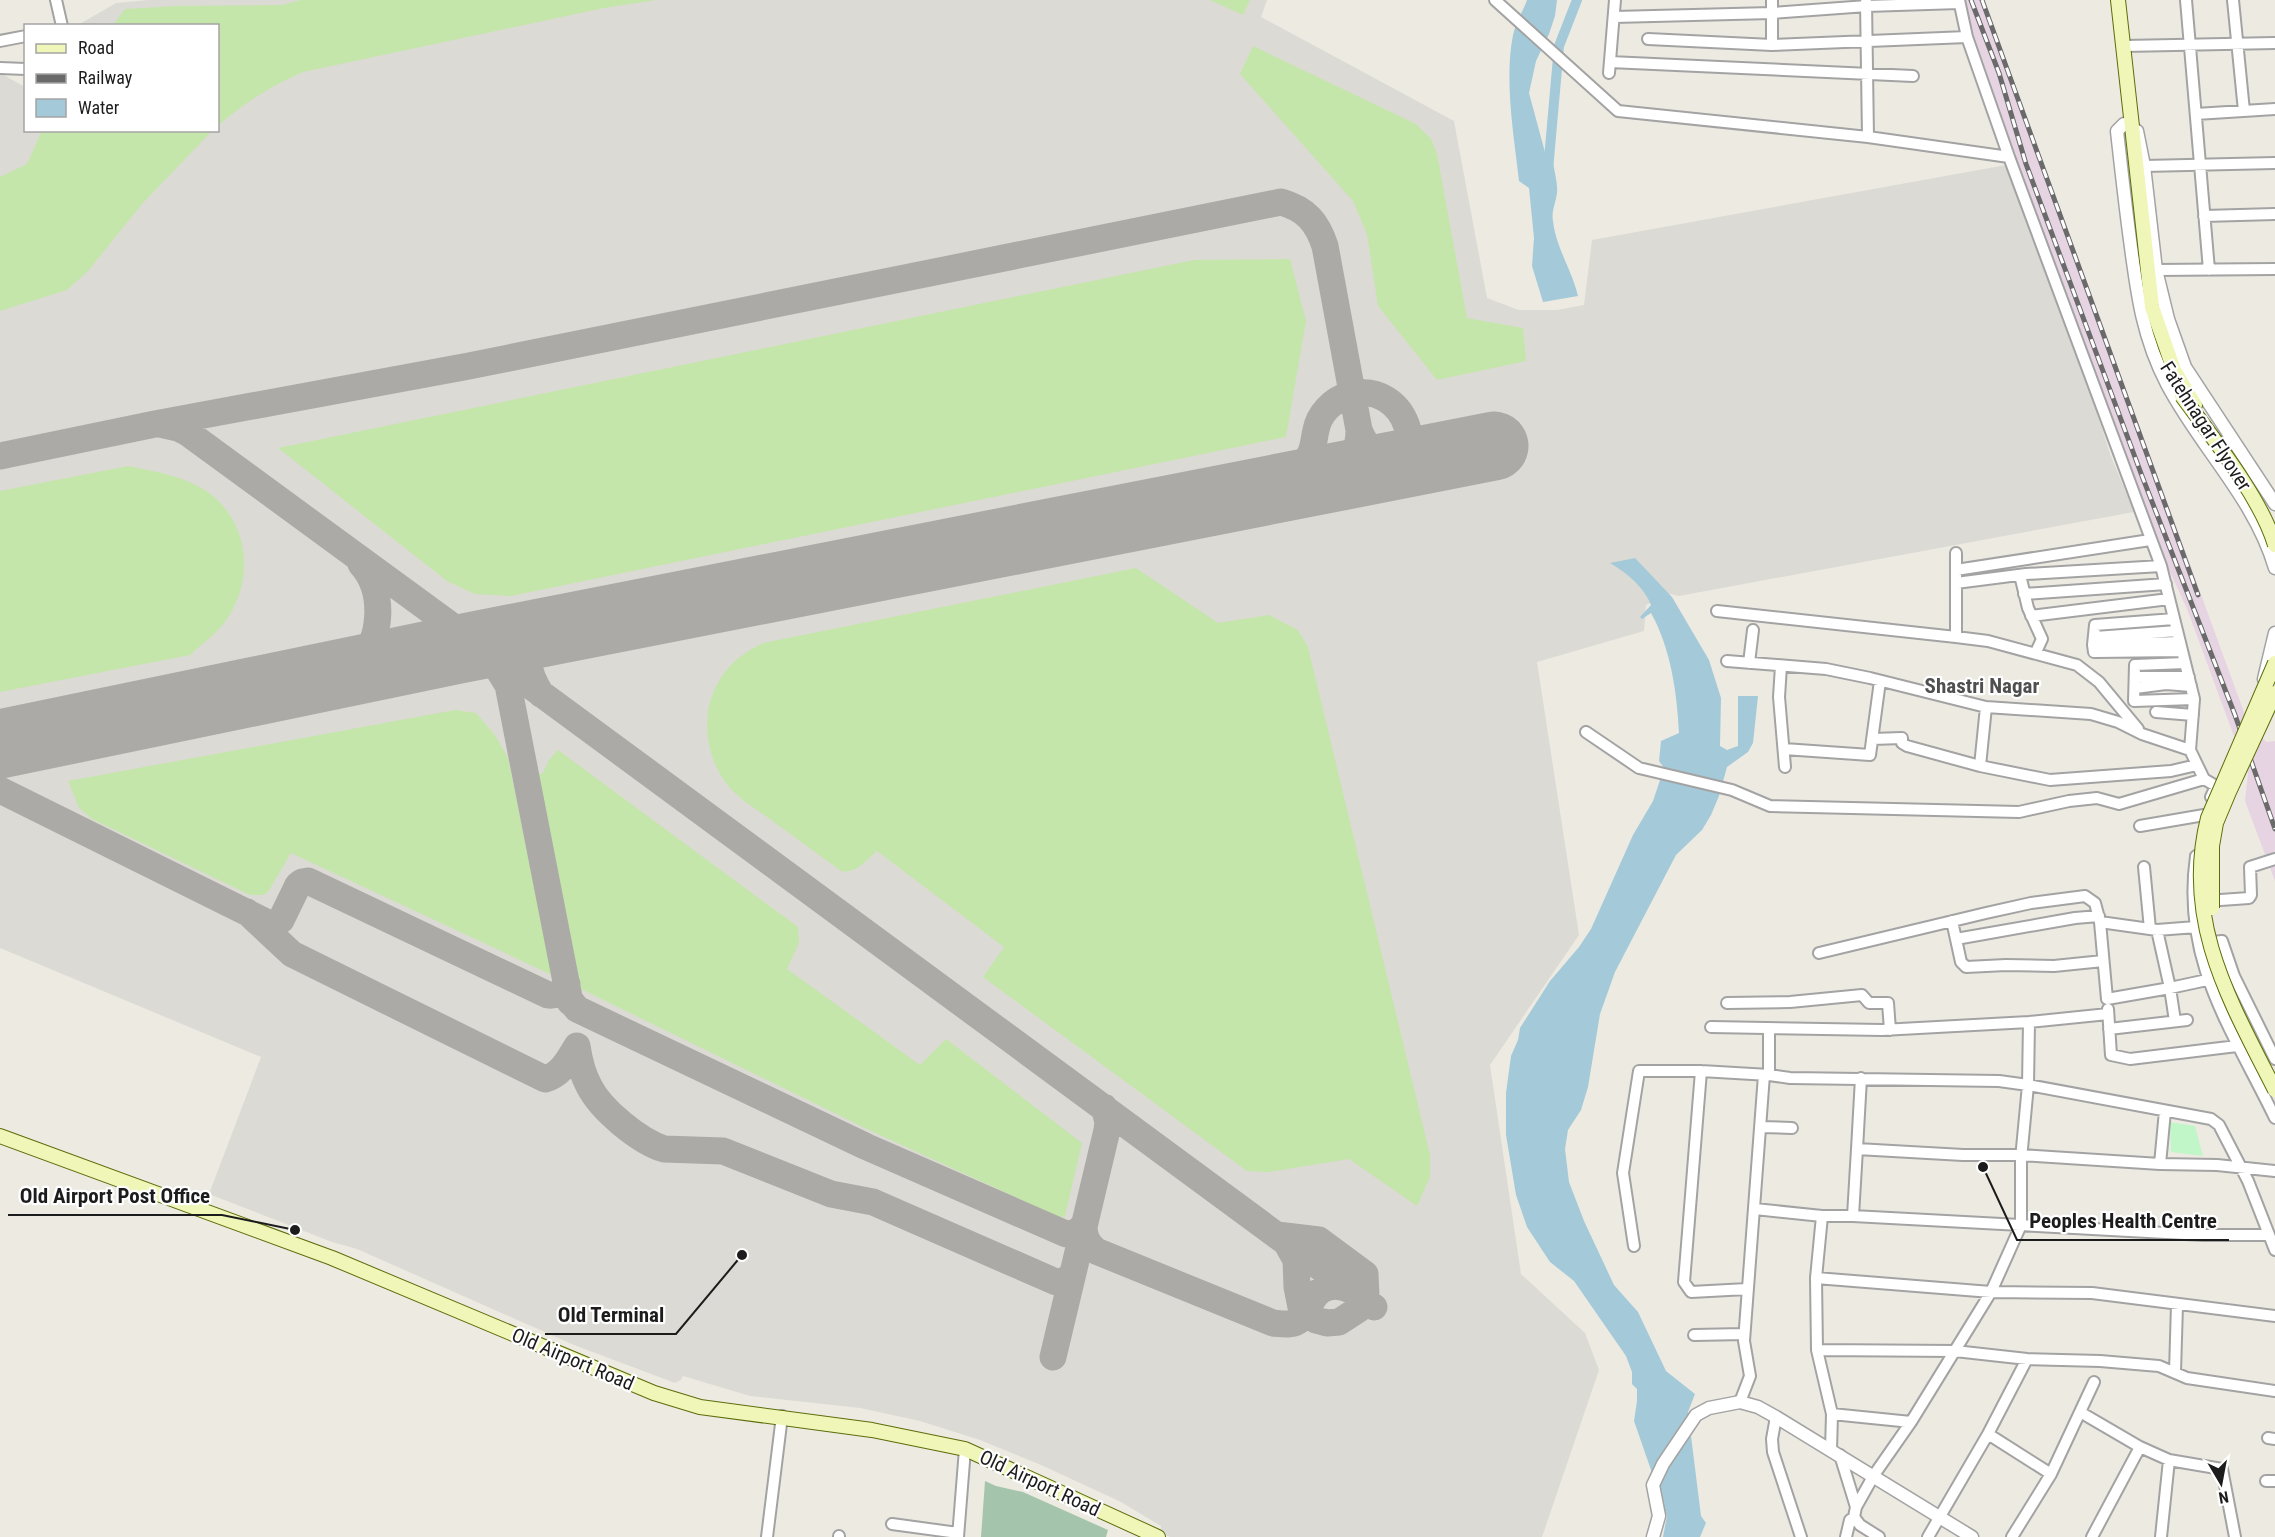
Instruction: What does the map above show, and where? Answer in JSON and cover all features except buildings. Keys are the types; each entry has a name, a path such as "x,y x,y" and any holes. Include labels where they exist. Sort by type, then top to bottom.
{"main road":[{"path":"2108,0 2127,124"},
{"path":"2118,0 2124,46 2127,124"},
{"name":"Fatehnagar Flyover","path":"2127,124 2152,307 2162,339 2187,395 2260,496 2275,527"},
{"name":"Fatehnagar Flyover","path":"2131,154 2143,302 2155,340 2169,374 2238,475 2272,534 2273,544"},
{"path":"2273,661 2208,818 2204,834 2201,872 2205,928 2212,954 2233,1006 2275,1090"},
{"path":"2275,693 2216,823 2212,846 2211,899 2212,918 2220,951 2233,987 2275,1074"},
{"name":"Old Airport Road","path":"0,1136 332,1258 654,1393 700,1407 782,1416 872,1430 965,1449 1140,1533 1158,1537"}],"street":[{"path":"56,0 62,24"},
{"path":"1495,0 1618,111 1868,136 2009,157"},
{"path":"1615,0 1610,67 1913,76"},
{"path":"1772,0 1772,45"},
{"path":"2186,0 2209,270"},
{"path":"2233,0 2244,111"},
{"path":"1614,18 1773,13 1866,3 1959,1 1967,37 2009,157 2161,566 2193,699 2190,750 2204,779 2216,786 2204,815 2196,859 2193,902 2199,944 2208,980 2237,1046 2275,1118"},
{"path":"1866,3 1868,136"},
{"path":"0,41 24,36"},
{"path":"1648,39 1772,45 1967,37"},
{"path":"2124,46 2275,43"},
{"path":"0,68 24,69"},
{"path":"2196,114 2275,109"},
{"path":"2275,504 2185,367 2168,319 2156,270 2139,134 2127,124 2117,131 2142,324 2168,387 2273,544 2275,568"},
{"path":"2144,166 2275,163"},
{"path":"2204,216 2275,214"},
{"path":"2156,270 2275,269"},
{"path":"1956,570 2150,540"},
{"path":"1956,553 1956,637"},
{"path":"1956,583 2020,575 2161,566"},
{"path":"2020,575 2031,616 2042,639 2036,652"},
{"path":"2024,594 2166,584"},
{"path":"2031,616 2169,599"},
{"path":"1717,610 1988,640 2036,652 2078,665 2099,682 2142,734"},
{"path":"2174,619 2095,625 2094,652 2180,641"},
{"path":"1749,663 1753,630"},
{"path":"2275,633 2273,661 2265,672 2262,705 2264,710 2275,715"},
{"path":"2094,641 2180,641"},
{"path":"1727,661 1826,669 1986,707 2091,714 2190,750"},
{"path":"2185,663 2135,664 2134,701 2193,699"},
{"path":"1781,666 1779,697 1785,767"},
{"path":"1784,749 1870,755 1880,681"},
{"path":"2135,683 2166,684 2190,681"},
{"path":"1980,766 1986,707"},
{"path":"2156,712 2193,715"},
{"path":"1586,732 1640,768 1732,790 1770,806 2019,812 2069,801 2097,798 2119,804 2204,779"},
{"path":"1872,739 1902,738 1902,743 1907,746 1980,766 2050,780 2171,771 2197,765"},
{"path":"2140,826 2204,815"},
{"path":"2193,902 2249,898 2251,895 2250,867 2275,859"},
{"path":"2144,867 2153,929 2170,988 2175,1021"},
{"path":"1819,953 2031,903 2080,896 2095,903 2099,919 2111,1055 2130,1059 2237,1046"},
{"path":"1956,939 2075,918 2099,919 2153,929 2196,927"},
{"path":"1952,921 1961,962 1966,967 2054,966 2103,961"},
{"path":"2199,944 2222,941 2234,976 2275,1059"},
{"path":"2107,999 2208,980"},
{"path":"1727,1003 1790,1002 1862,995 1869,1003 1888,1003 1890,1030"},
{"path":"1711,1027 1890,1030 2029,1022 2108,1014"},
{"path":"2109,1029 2187,1020"},
{"path":"1846,1537 1850,1520 1874,1475 1911,1422 1991,1292 2021,1225 2021,1155 2028,1085 2029,1022"},
{"path":"1740,1402 1750,1376 1744,1334 1769,1029"},
{"path":"1634,1246 1623,1173 1639,1071 1701,1071 1790,1078 1999,1081 2211,1119 2219,1125 2241,1168 2275,1250"},
{"path":"1701,1071 1684,1282 1691,1292 1747,1289"},
{"path":"1853,1216 1861,1078"},
{"path":"2160,1164 2165,1111"},
{"path":"1761,1127 1792,1128"},
{"path":"1857,1149 2217,1165 2275,1171"},
{"path":"1755,1209 1822,1216 2203,1235 2268,1235"},
{"path":"1822,1216 1816,1278 1817,1350 1832,1414 1835,1453 1860,1525 1879,1537"},
{"path":"1816,1278 1991,1292 2091,1293 2275,1316"},
{"path":"2175,1372 2177,1305"},
{"path":"1694,1335 1744,1334"},
{"path":"1817,1350 1955,1351 2027,1359 2100,1360 2159,1366 2187,1378 2275,1391"},
{"path":"1928,1537 1988,1434 2027,1359"},
{"path":"2012,1537 2051,1474 2094,1382"},
{"path":"1653,1537 1659,1516 1653,1485 1663,1464 1696,1415 1709,1408 1740,1402 1758,1407 1776,1416 1972,1537"},
{"path":"2080,1412 2140,1447 2169,1460 2222,1469 2235,1537"},
{"path":"1832,1414 1911,1422"},
{"path":"767,1537 782,1416"},
{"path":"1776,1416 1772,1439 1773,1452 1801,1537"},
{"path":"1988,1434 2051,1474"},
{"path":"2092,1537 2140,1447"},
{"path":"892,1524 958,1535 965,1449"},
{"path":"2161,1537 2169,1460"}],"shaded area":[{"path":"148,0 1267,0 1261,17 1454,121 1487,298 1519,310 1557,310 1584,305 1592,240 2006,165 2074,340 2110,454 2134,512 1679,596 1670,594 1646,605 1644,631 1537,662 1579,935 1490,1065 1521,1274 1585,1333 1599,1370 1542,1537 1170,1537 1161,1533 1161,1526 1121,1502 980,1440 920,1421 860,1408 750,1396 683,1376 675,1383 574,1345 357,1249 332,1242 209,1194 261,1057 0,948 0,73 24,86 24,132 219,132 219,24 80,24 116,3"},
{"path":"1964,0 1984,0 2245,715 2266,742 2275,741 2275,881 2245,801 2248,774 2187,609 2147,521 1971,36"}],"green space":[{"path":"301,0 656,0 604,8 303,72 258,96 219,125 219,24 114,24 125,9 282,5"},
{"path":"1210,0 1250,0 1243,15"},
{"path":"1253,46 1416,124 1431,139 1437,154 1467,318 1523,328 1526,361 1437,380 1378,306 1367,234 1353,201 1240,74"},
{"path":"42,132 211,132 142,204 88,271 67,290 0,311 0,177 27,164"},
{"path":"1290,259 1306,321 1286,437 511,596 475,594 447,581 278,448 1194,260"},
{"path":"128,466 173,476 194,484 213,496 225,508 234,522 244,553 242,585 229,616 216,632 190,655 0,692 0,491"},
{"path":"1136,568 1218,623 1269,615 1298,630 1308,647 1430,1155 1430,1177 1417,1206 1349,1159 1269,1172 1247,1171 983,977 1004,947 877,851 857,868 841,871 739,796 726,783 714,762 707,726 710,702 718,682 730,666 763,643"},
{"path":"455,710 476,713 495,735 508,758 552,975 291,853 268,892 263,895 250,895 92,819 79,808 68,781"},
{"path":"558,750 798,927 799,943 787,969 920,1065 946,1039 1082,1143 1065,1216 1061,1218 869,1130 581,989 538,774 543,773 549,760"},
{"path":"2170,1122 2195,1126 2203,1156 2171,1152"},
{"path":"985,1481 1023,1492 1108,1530 1106,1537 981,1537"}],"water":[{"path":"1527,0 1557,0 1555,16 1536,61 1529,93 1546,156 1553,161 1557,189 1553,214 1555,231 1578,296 1543,302 1532,266 1534,238 1529,188 1519,181 1510,89 1510,52 1513,35"},
{"path":"1635,558 1672,597 1709,660 1721,698 1720,746 1727,750 1738,746 1738,696 1758,696 1753,743 1748,752 1727,767 1711,815 1702,830 1676,855 1615,972 1600,1014 1588,1087 1581,1110 1568,1130 1565,1149 1569,1182 1584,1221 1614,1285 1638,1312 1666,1371 1695,1394 1688,1412 1701,1516 1706,1523 1700,1537 1663,1537 1667,1516 1634,1421 1637,1389 1632,1384 1632,1372 1626,1356 1574,1281 1550,1262 1527,1227 1516,1195 1506,1135 1506,1093 1511,1056 1520,1028 1550,981 1591,929 1633,835 1653,801 1664,768 1659,761 1661,741 1679,733 1675,687 1664,641 1651,613 1642,619 1640,617 1651,605 1644,592 1634,581 1610,563"}],"waterway":[{"path":"1548,170 1559,46 1577,0"}],"taxiway":[{"path":"0,456 155,424 469,366 1281,202 1304,213 1314,223 1325,246 1359,430 1376,454 1389,461 1404,464"},
{"path":"1268,491 1288,480 1304,465 1312,449 1320,418 1337,400 1349,395 1369,393 1386,399 1399,411 1407,426 1410,443 1406,460 1396,475 1379,486 1344,490 1274,489"},
{"path":"160,424 188,433 464,635 481,643 489,643"},
{"path":"1330,478 1343,470 1352,459 1359,438 1359,430"},
{"path":"339,673 353,668 366,655 376,629 378,615 374,587 361,564"},
{"path":"541,694 531,673 530,658 539,644 556,629"},
{"path":"459,649 483,654 509,670 1374,1307"},
{"path":"493,661 508,685 570,1002"},
{"path":"0,750 12,742"},
{"path":"0,790 266,922 273,923 281,920 298,885 308,881 548,995 559,993 567,984"},
{"path":"247,912 292,954 545,1079 560,1070 577,1046 587,1081 602,1105 632,1132 654,1145 664,1149 723,1151 831,1194 873,1202 1056,1282 1066,1280 1073,1273"},
{"path":"569,999 577,1009 867,1147 1066,1234 1076,1233 1084,1225"},
{"path":"1053,1357 1107,1130 1108,1122 1104,1107"},
{"path":"1084,1225 1087,1240 1096,1251 1273,1323 1288,1324 1301,1319 1317,1294 1325,1288 1335,1286 1351,1290"},
{"path":"1277,1235 1319,1240 1365,1274 1366,1296 1359,1309 1339,1322 1327,1323 1316,1320 1301,1307 1297,1287 1296,1260 1286,1242"}],"runway":[{"path":"0,744 459,649 1494,446"}],"railway":[{"path":"1971,0 1999,73 2026,164 2142,476 2235,715 2275,829"},
{"path":"1982,0 2198,595"}],"place":[{"name":"Peoples Health Centre","path":"1983,1167"},
{"name":"Old Airport Post Office","path":"295,1230"},
{"name":"Old Terminal","path":"742,1255"}],"district":[{"name":"Shastri Nagar","path":"1982,686"}]}
